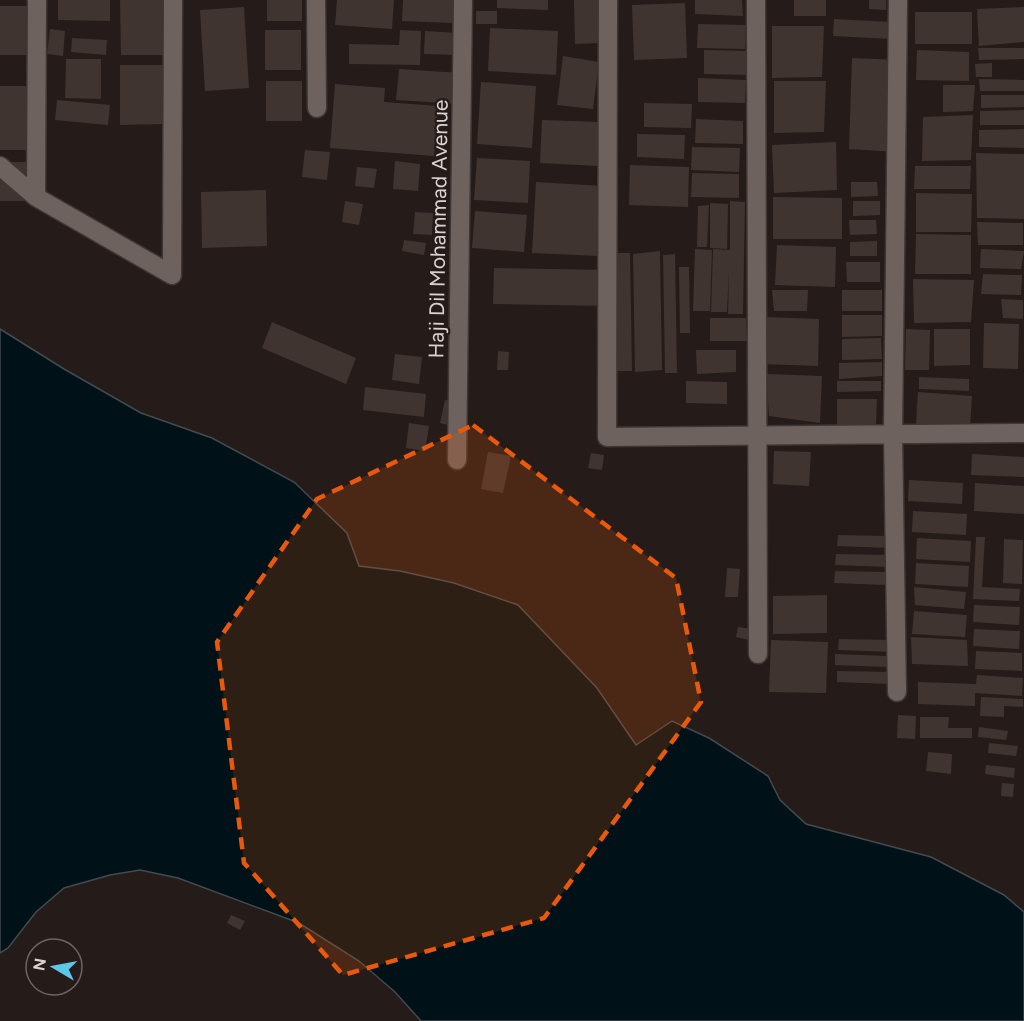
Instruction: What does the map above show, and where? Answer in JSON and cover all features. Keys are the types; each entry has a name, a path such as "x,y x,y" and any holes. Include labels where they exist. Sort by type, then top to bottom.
{"street":[{"path":"36,197 37,0"},
{"path":"0,166 36,197 172,275 173,0"},
{"path":"316,0 317,108"},
{"name":"Haji Dil Mohammad Avenue","path":"457,460 463,0"},
{"path":"608,0 607,437 1024,433"},
{"path":"756,0 758,654"},
{"path":"897,692 893,434 898,0"}],"highlighted area":[{"path":"473,425 676,578 701,702 544,918 343,975 244,863 217,642 317,499"}],"shaded area":[{"path":"0,329 141,413 212,438 294,482 347,533 359,566 400,571 454,583 518,605 597,688 636,745 672,721 709,738 768,776 780,800 806,824 931,857 1004,895 1024,912 1024,1021 421,1021 395,992 359,961 299,923 178,878 140,870 110,875 64,888 36,912 8,948 0,953"}],"building":[{"path":"58,0 110,0 110,21 58,20"},
{"path":"120,0 164,0 164,55 121,55"},
{"path":"267,0 302,0 302,21 267,21"},
{"path":"337,0 394,0 392,29 335,25"},
{"path":"403,0 454,0 453,23 402,21"},
{"path":"497,0 548,0 548,10 497,8"},
{"path":"574,0 601,0 599,43 575,44"},
{"path":"695,0 742,0 743,16 695,14"},
{"path":"794,0 826,0 826,16 794,16"},
{"path":"869,0 886,0 886,10 869,9"},
{"path":"685,3 687,58 634,60 632,5"},
{"path":"0,6 33,6 33,55 0,55"},
{"path":"244,7 249,88 205,91 200,10"},
{"path":"1024,7 1024,42 979,46 977,9"},
{"path":"476,11 497,11 497,24 476,24"},
{"path":"915,12 972,12 972,44 915,44"},
{"path":"834,19 892,22 891,39 833,36"},
{"path":"698,24 746,25 745,49 697,48"},
{"path":"772,26 824,26 822,77 772,78"},
{"path":"490,28 558,31 556,75 488,71"},
{"path":"50,29 65,31 63,56 47,54"},
{"path":"265,30 301,30 301,70 265,70"},
{"path":"400,30 421,31 420,65 349,64 349,44 399,45"},
{"path":"425,31 458,33 457,55 424,54"},
{"path":"72,38 107,40 106,55 71,52"},
{"path":"978,48 1024,48 1024,59 979,60"},
{"path":"704,50 752,51 751,75 704,74"},
{"path":"917,50 969,52 969,81 916,80"},
{"path":"563,56 599,62 593,109 557,105"},
{"path":"852,58 899,60 898,152 849,149"},
{"path":"66,59 101,59 101,99 65,98"},
{"path":"992,63 992,77 976,77 975,64"},
{"path":"120,65 164,65 164,124 120,125"},
{"path":"399,69 461,73 459,104 396,100"},
{"path":"698,78 746,80 745,103 698,102"},
{"path":"979,79 1024,80 1024,91 980,91"},
{"path":"266,81 302,81 302,121 266,121"},
{"path":"774,81 826,81 824,132 774,133"},
{"path":"481,82 536,86 532,148 477,144"},
{"path":"335,84 385,88 384,102 438,106 434,156 330,148"},
{"path":"943,85 975,85 973,111 943,112"},
{"path":"0,86 30,86 31,150 0,150"},
{"path":"981,95 1024,95 1024,107 981,108"},
{"path":"57,100 110,105 108,125 55,120"},
{"path":"644,103 692,104 691,128 644,127"},
{"path":"1024,110 1024,125 980,125 980,111"},
{"path":"973,115 971,160 922,161 923,117"},
{"path":"696,119 743,121 743,144 695,143"},
{"path":"542,120 600,122 598,166 540,163"},
{"path":"1024,129 1024,148 979,147 979,130"},
{"path":"637,134 685,135 684,159 637,157"},
{"path":"836,142 837,190 774,193 772,145"},
{"path":"692,147 740,148 739,172 691,170"},
{"path":"305,150 330,152 327,180 302,177"},
{"path":"976,153 1024,154 1024,219 977,218"},
{"path":"477,158 530,161 528,203 474,200"},
{"path":"395,161 420,164 418,191 393,189"},
{"path":"0,162 28,162 28,201 0,201"},
{"path":"630,165 689,167 688,207 629,205"},
{"path":"915,166 971,166 970,189 914,189"},
{"path":"357,167 377,169 374,188 355,186"},
{"path":"692,173 739,174 739,198 691,197"},
{"path":"536,182 603,186 600,256 532,253"},
{"path":"851,182 877,182 878,196 851,197"},
{"path":"266,190 267,246 202,248 201,192"},
{"path":"916,193 972,194 971,232 916,232"},
{"path":"773,197 842,198 842,239 773,239"},
{"path":"345,201 363,204 359,225 342,222"},
{"path":"730,201 745,202 743,314 728,314 729,268 727,312 711,312 713,249 730,250"},
{"path":"853,201 880,201 880,215 853,216"},
{"path":"710,203 728,204 727,249 710,248"},
{"path":"709,205 707,247 697,247 698,206"},
{"path":"475,211 527,215 524,252 472,248"},
{"path":"415,212 433,213 432,235 413,234"},
{"path":"849,220 876,220 877,234 850,235"},
{"path":"977,222 1023,223 1023,245 978,245"},
{"path":"916,234 971,235 971,274 915,274"},
{"path":"404,240 426,243 424,255 402,251"},
{"path":"877,241 877,256 850,256 850,242"},
{"path":"777,245 836,247 835,287 775,285"},
{"path":"695,249 712,250 710,311 693,311"},
{"path":"981,249 1024,251 1021,269 980,268"},
{"path":"660,251 662,370 635,372 633,254"},
{"path":"615,253 630,253 632,371 617,371"},
{"path":"675,254 677,373 665,373 663,255"},
{"path":"846,262 880,262 880,282 847,282"},
{"path":"679,267 689,267 690,333 680,333"},
{"path":"494,268 609,270 608,306 493,304"},
{"path":"983,274 1022,275 1021,295 981,294"},
{"path":"913,279 974,280 971,322 914,323"},
{"path":"772,290 808,290 807,311 774,311"},
{"path":"842,290 882,290 882,311 842,311"},
{"path":"1001,299 1023,300 1023,319 1003,318"},
{"path":"842,315 882,315 882,336 842,337"},
{"path":"764,317 819,319 818,366 762,364"},
{"path":"710,318 746,318 747,341 710,341"},
{"path":"272,322 356,358 346,384 262,348"},
{"path":"984,323 1019,324 1018,369 983,368"},
{"path":"906,329 930,330 929,370 905,370"},
{"path":"934,329 970,329 970,365 934,366"},
{"path":"881,338 882,359 842,360 842,339"},
{"path":"696,350 736,350 736,372 697,374"},
{"path":"498,351 509,352 508,370 497,370"},
{"path":"395,354 422,357 419,384 392,380"},
{"path":"882,362 882,376 839,379 839,363"},
{"path":"766,374 822,376 820,423 769,416"},
{"path":"919,377 969,379 969,391 919,389"},
{"path":"686,381 727,382 727,404 686,403"},
{"path":"837,381 881,381 881,391 837,392"},
{"path":"365,387 426,394 424,417 363,410"},
{"path":"918,392 972,396 970,427 916,424"},
{"path":"837,399 877,399 876,426 837,428"},
{"path":"445,400 461,403 456,427 440,423"},
{"path":"409,423 429,426 425,451 406,448"},
{"path":"774,451 811,452 809,486 773,484"},
{"path":"488,452 511,456 503,493 481,489"},
{"path":"591,453 604,455 602,470 588,468"},
{"path":"972,454 1024,457 1024,477 971,475"},
{"path":"909,480 963,483 962,504 908,501"},
{"path":"975,483 1024,486 1024,514 974,511"},
{"path":"913,511 967,514 966,535 912,532"},
{"path":"838,535 890,536 890,548 837,546"},
{"path":"976,537 985,537 982,587 1020,589 1019,601 973,599"},
{"path":"917,538 971,541 970,562 916,559"},
{"path":"1004,539 1023,540 1022,584 1003,583"},
{"path":"836,554 889,555 888,567 835,565"},
{"path":"916,563 969,566 968,587 915,584"},
{"path":"727,568 740,569 738,597 725,597"},
{"path":"835,571 886,572 885,585 834,583"},
{"path":"914,587 966,592 964,609 915,605"},
{"path":"827,595 827,633 773,634 773,596"},
{"path":"974,605 1020,607 1019,625 973,622"},
{"path":"914,611 967,615 965,637 912,634"},
{"path":"738,627 751,629 749,640 736,637"},
{"path":"974,629 1020,631 1019,649 973,646"},
{"path":"911,637 967,640 968,666 912,664"},
{"path":"839,639 892,640 891,652 838,650"},
{"path":"771,640 828,642 826,693 769,692"},
{"path":"976,651 1022,653 1022,671 975,669"},
{"path":"835,654 888,656 887,667 835,665"},
{"path":"837,671 890,672 890,684 837,682"},
{"path":"977,675 1023,678 1022,696 975,693 975,706 918,704 918,682 976,684"},
{"path":"981,697 1023,699 1023,707 1004,706 1004,717 980,716"},
{"path":"898,715 916,716 915,739 897,738"},
{"path":"920,717 949,717 948,728 972,728 972,738 920,738"},
{"path":"979,727 1008,731 1006,740 978,737"},
{"path":"989,743 1018,746 1016,756 988,753"},
{"path":"928,752 952,754 951,774 926,771"},
{"path":"986,765 1015,768 1014,778 985,774"},
{"path":"1002,783 1014,784 1013,797 1001,796"},
{"path":"231,915 245,921 240,930 227,923"}]}
